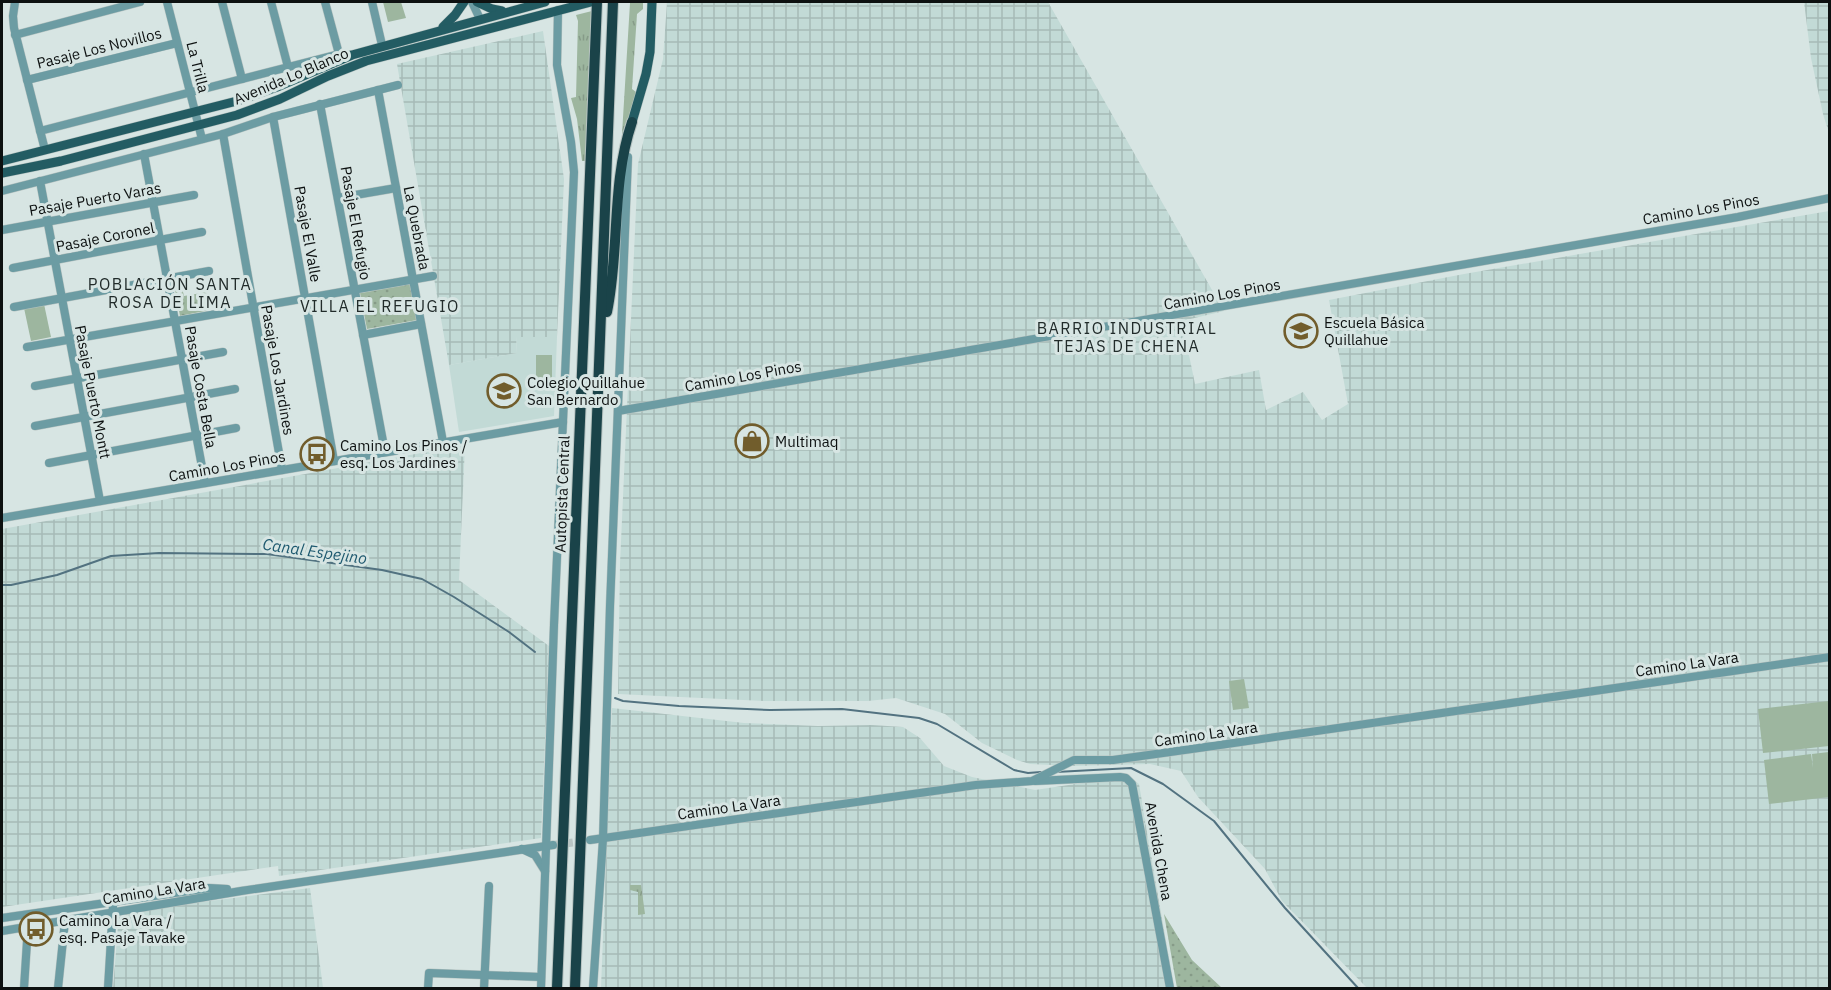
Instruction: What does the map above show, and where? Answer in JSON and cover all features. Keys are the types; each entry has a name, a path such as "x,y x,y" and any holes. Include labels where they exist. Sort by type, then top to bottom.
{"highway":[{"name":"Autopista Central","path":"557,988 597,2"},
{"path":"575,988 613,2"},
{"path":"600,338 610,291 619,175 632,123"}],"main road":[{"path":"439,30 451,21 464,2"},
{"path":"477,2 492,9 507,12"},
{"name":"Avenida Lo Blanco","path":"2,161 264,92 352,55 382,45 545,2"},
{"name":"Avenida Lo Blanco","path":"2,173 61,161 199,125 264,106 359,64 558,6 591,2"},
{"path":"632,123 650,52 652,2"},
{"path":"480,19 484,24 492,27"}],"street":[{"path":"15,2 13,22 15,34 45,150"},
{"path":"15,34 140,2"},
{"name":"La Trilla","path":"167,2 202,139"},
{"path":"222,2 242,79"},
{"path":"271,2 288,67"},
{"path":"326,2 339,54"},
{"path":"372,2 382,45"},
{"path":"472,2 480,19"},
{"path":"541,988 546,873 550,845 554,626 574,172 557,65 558,6"},
{"name":"Pasaje Los Novillos","path":"27,80 177,43"},
{"name":"Avenida Lo Blanco","path":"40,131 339,54 352,55"},
{"name":"Avenida Lo Blanco","path":"2,191 223,134 273,117 398,85"},
{"name":"La Quebrada","path":"378,90 443,442"},
{"name":"Pasaje El Refugio","path":"320,104 385,452"},
{"name":"Pasaje El Valle","path":"273,117 334,461"},
{"path":"593,988 603,839 624,228 632,123"},
{"name":"Pasaje Los Jardines","path":"223,134 282,470"},
{"name":"Pasaje Costa Bella","path":"144,154 205,483"},
{"name":"Pasaje Puerto Montt","path":"40,181 100,501"},
{"path":"338,198 396,188"},
{"name":"Pasaje Puerto Varas","path":"2,230 194,195"},
{"name":"Camino Los Pinos","path":"618,411 1703,223 1830,198"},
{"name":"Pasaje Coronel","path":"13,268 202,232"},
{"path":"14,307 208,271"},
{"path":"27,348 253,306 434,276"},
{"path":"363,335 421,324"},
{"path":"34,386 224,352"},
{"path":"35,426 235,389"},
{"name":"Camino Los Pinos","path":"2,518 563,422"},
{"path":"49,463 236,428"},
{"name":"Camino La Vara","path":"590,840 976,785 1036,779 1074,760 1113,760 1213,747 1830,657"},
{"name":"Avenida Chena","path":"1036,779 1120,777 1126,778 1132,784 1170,988"},
{"name":"Camino La Vara","path":"2,931 112,911 550,845"},
{"path":"521,849 534,855 546,873"},
{"path":"484,988 489,886"},
{"name":"Camino La Vara","path":"2,918 208,888 241,891"},
{"path":"108,988 113,901"},
{"path":"58,988 64,921"},
{"path":"24,988 28,926"},
{"path":"428,988 429,973 541,977"}],"shaded area":[{"path":"667,2 1048,2 1224,311 1182,321 1195,384 1259,370 1266,410 1303,392 1322,420 1348,404 1329,300 1464,274 1829,211 1829,988 1367,988 1282,901 1265,869 1198,797 1181,771 1150,764 1073,766 1030,764 982,743 945,714 896,698 868,701 764,701 618,694 620,564 638,164 663,59"},
{"path":"1804,2 1829,2 1829,133 1811,58"},
{"path":"543,31 564,179 557,337 516,337 517,353 449,365 397,64"},
{"name":"Colegio Quillahue San Bernardo","path":"516,337 557,337 554,416 459,432 449,365 517,353"},
{"path":"465,445 459,580 549,646 541,838 279,876 278,866 2,907 2,529"},
{"path":"612,708 744,723 903,727 920,738 944,766 972,777 1035,790 1129,776 1139,784 1174,988 601,988"},
{"path":"310,888 323,988 113,988 119,913"}],"green space":[{"path":"383,2 401,2 406,18 388,22"},
{"path":"643,2 643,9 637,14 632,89 636,92 635,107 626,137 622,134 630,3"},
{"path":"592,11 587,161 582,161 577,119 571,98 576,97 578,21 576,15"},
{"path":"181,283 184,296 207,292 210,310 180,316 174,284"},
{"path":"411,284 417,320 367,329 360,293"},
{"path":"409,287 414,316 398,318 393,289"},
{"path":"44,304 51,337 31,341 24,308"},
{"path":"536,355 552,355 552,385 536,385"},
{"path":"1244,679 1249,708 1233,710 1229,681"},
{"path":"1829,701 1829,746 1763,753 1758,709"},
{"path":"1829,752 1829,797 1769,804 1764,760 1811,754 1813,768 1812,754"},
{"path":"630,885 641,885 645,914 638,915 638,892 630,890"},
{"path":"1164,914 1192,960 1222,988 1177,988"}],"waterway":[{"name":"Canal Espejino","path":"2,585 57,575 111,556 159,553 267,554 382,570 422,579 509,632 535,652"},
{"path":"615,698 623,701 679,706 770,710 842,709 919,718 937,724 1014,770 1028,773 1041,772"},
{"path":"1056,772 1131,768 1163,784 1214,821 1285,908 1358,988"}],"tunnel":[{"path":"553,845 586,841"}],"place":[{"name":"Escuela Básica Quillahue","path":"1301,331"},
{"name":"Colegio Quillahue San Bernardo","path":"504,391"},
{"name":"Multimaq","path":"752,441"},
{"name":"Camino Los Pinos / esq. Los Jardines","path":"317,454"},
{"name":"Camino La Vara / esq. Pasaje Tavake","path":"36,929"}],"district":[{"name":"POBLACIÓN SANTA ROSA DE LIMA","path":"170,293"},
{"name":"VILLA EL REFUGIO","path":"380,306"},
{"name":"BARRIO INDUSTRIAL TEJAS DE CHENA","path":"1127,337"}]}
